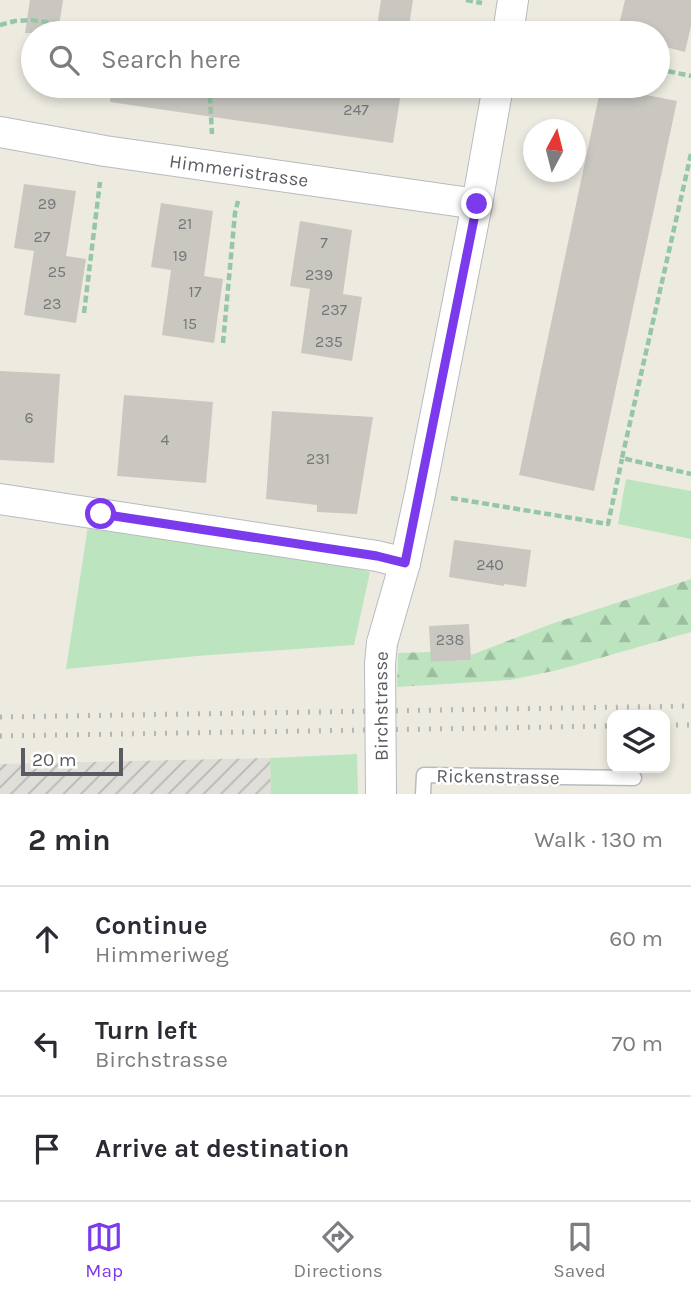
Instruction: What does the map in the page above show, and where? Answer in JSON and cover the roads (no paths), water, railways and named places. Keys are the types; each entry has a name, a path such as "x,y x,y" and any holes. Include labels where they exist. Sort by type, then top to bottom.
{"street":[{"path":"510,21 513,0"},
{"name":"Birchstrasse","path":"382,794 382,643 405,563 477,204 485,98"},
{"name":"Himmeristrasse","path":"0,132 105,151 477,204"},
{"path":"0,499 377,556 405,563"}],"lane":[{"name":"Rickenstrasse","path":"423,794 424,775 634,778"}],"railway":[{"path":"0,717 691,706"},
{"path":"670,725 691,725"},
{"path":"0,736 607,726"}]}
